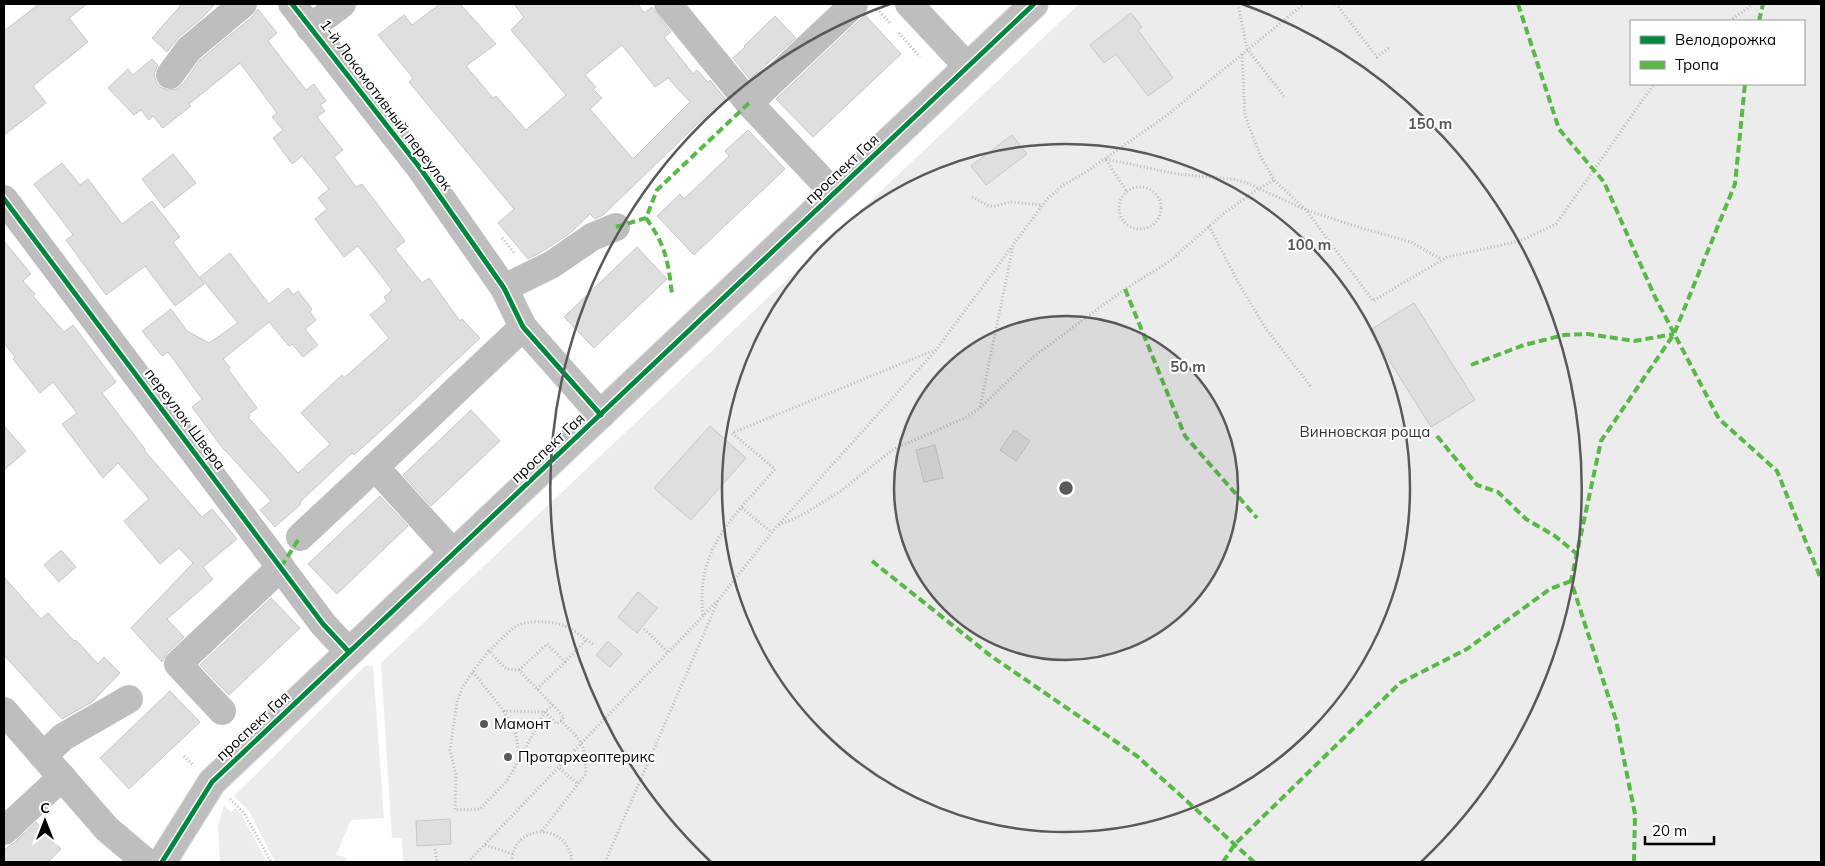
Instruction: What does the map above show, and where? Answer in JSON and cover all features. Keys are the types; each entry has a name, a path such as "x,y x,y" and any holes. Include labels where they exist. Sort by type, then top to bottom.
{"street":[{"path":"170,75 190,49 243,4"},
{"name":"1-й Локомотивный переулок","path":"292,4 420,168 504,288 523,326 601,414"},
{"path":"310,28 342,4"},
{"path":"668,4 749,103 834,194"},
{"path":"909,4 968,66"},
{"name":"проспект Гая","path":"162,862 207,787 1034,4"},
{"path":"749,103 862,5"},
{"name":"переулок Швера","path":"4,201 323,624 349,652"},
{"path":"504,288 551,265 592,238 616,227"},
{"path":"300,537 523,326"},
{"path":"375,466 454,554"},
{"path":"222,711 178,664 281,567"},
{"path":"43,756 63,737 129,699"},
{"path":"4,711 107,829 146,862"},
{"path":"4,831 62,777"}],"path":[{"path":"1238,4 1247,49 1284,96"},
{"path":"468,862 720,598 776,526 936,350 1042,205 1058,189 1106,159 1166,116 1304,4"},
{"path":"1336,4 1377,57 1390,47"},
{"path":"1731,20 1753,4"},
{"path":"862,5 877,9 920,57"},
{"path":"1242,53 1245,116 1261,157 1274,180 1306,210 1373,301 1442,259 1520,240 1556,224 1653,85"},
{"path":"1106,159 1177,174 1233,179 1306,210 1411,242 1442,259"},
{"path":"1106,159 1126,192"},
{"path":"776,526 802,515 841,491 892,450 965,418 980,408 1034,357 1124,289 1170,261 1209,226 1258,188 1274,180"},
{"path":"1133,188 1146,188 1158,196 1160,216 1150,227 1144,229 1130,227 1121,217 1119,204 1126,192 1133,188"},
{"path":"972,197 989,206 1010,202 1042,205"},
{"path":"1209,226 1238,282 1266,329 1312,388"},
{"path":"980,408 1014,244"},
{"path":"703,615 701,595 703,578 709,556 719,535 775,469 732,433 936,350"},
{"path":"742,508 771,532"},
{"path":"605,862 720,598"},
{"path":"553,705 545,712 507,781 480,809 455,810 456,775 451,757 451,739 457,702 462,688 489,651 519,625 542,622 565,626 594,646"},
{"path":"644,629 668,652"},
{"path":"538,689 586,640"},
{"path":"519,670 547,644 565,662"},
{"path":"489,651 506,669 519,670 564,717 557,724 545,712 504,711"},
{"path":"473,672 504,711 516,735 519,758"},
{"path":"542,832 586,774 584,750 581,742 560,721"},
{"path":"184,756 195,767"},
{"path":"558,767 578,784"},
{"path":"230,798 244,813 270,862"},
{"path":"512,862 516,847 522,839 530,834 550,832 566,842 571,851 572,862"},
{"path":"485,845 513,854"},
{"path":"435,849 437,862"}],"green space":[{"name":"Винновская роща","path":"1079,4 1821,4 1821,862 403,862 402,838 392,838 381,663"},
{"path":"365,666 373,666 384,818 351,820 336,855 345,857 348,862 275,862 249,811 234,796"},
{"path":"224,805 231,812 235,808 242,815 266,860 262,862 220,862 218,827"}],"building":[{"path":"39,4 87,4 69,18 88,42 33,86 46,103 4,135 4,31"},
{"path":"182,4 215,4 179,37 167,52 152,38"},
{"path":"440,4 460,4 496,44 466,66 493,98 496,96 526,130 566,95 511,30 524,17 514,4 638,4 644,13 652,7 671,32 664,37 693,74 697,70 708,82 710,80 727,101 717,110 714,108 603,215 595,219 590,214 569,234 528,259 498,223 514,209 409,82 413,78 378,35 404,15 412,25","holes":["622,45 655,87 668,78 690,102 632,158 590,109 602,98 593,89 596,87 585,75"]},
{"path":"258,9 277,33 268,41 306,90 314,84 326,101 320,105 325,111 317,117 343,150 334,157 356,187 362,184 405,241 395,249 422,283 429,278 460,321 462,319 480,338 354,455 352,453 275,527 260,510 271,501 224,450 192,407 202,399 168,352 162,356 142,331 171,309 187,331 209,343 238,323 200,277 230,253 269,304 288,288 293,295 298,291 312,309 310,312 316,320 305,329 318,345 303,357 292,344 289,346 269,322 223,359 230,368 228,369 257,408 248,417 298,473 330,444 301,413 342,375 344,378 389,338 370,315 387,301 384,297 392,290 358,246 344,257 315,219 327,209 318,198 329,189 302,156 292,164 273,138 283,130 272,117 277,113 240,63 189,104 191,106 163,128 153,116 149,120 141,110 134,115 108,88 128,69 133,75 152,59 158,65 154,74 156,82 160,87 168,90 177,89 183,84 200,60 253,16"},
{"path":"1131,13 1142,27 1138,30 1173,78 1148,96 1116,54 1104,63 1090,45"},
{"path":"865,15 901,54 813,137 776,99"},
{"path":"775,16 796,38 750,79 733,58"},
{"path":"748,130 785,169 694,255 657,216 680,194 684,199 729,156 725,151"},
{"path":"1012,135 1027,154 986,185 971,166"},
{"path":"173,154 196,183 164,208 142,179"},
{"path":"62,163 80,185 88,179 122,224 152,201 180,237 173,242 204,284 175,306 145,266 106,295 66,240 73,235 34,184"},
{"path":"4,241 31,274 23,281 35,294 33,296 64,332 73,325 116,382 102,393 144,450 202,517 212,509 237,539 203,567 213,579 167,619 184,637 167,653 162,662 131,628 193,563 179,548 160,564 124,521 149,499 118,463 103,478 62,424 77,413 53,382 40,393 13,359 15,357 4,343"},
{"path":"637,247 667,279 594,348 564,317"},
{"path":"1414,303 1475,400 1431,427 1370,330"},
{"path":"471,410 500,441 431,506 403,475"},
{"path":"4,426 26,451 4,470"},
{"path":"710,426 746,458 691,520 654,488"},
{"path":"1014,430 1030,441 1016,461 1000,450"},
{"path":"935,445 943,478 924,482 916,450"},
{"path":"380,496 408,526 337,594 308,564"},
{"path":"61,550 76,567 59,582 44,565"},
{"path":"4,577 41,619 48,613 98,664 104,657 120,673 92,702 62,719 4,655"},
{"path":"638,592 657,608 637,633 618,617"},
{"path":"271,598 300,628 229,695 200,665"},
{"path":"608,641 622,654 610,667 596,655"},
{"path":"170,691 200,722 129,789 100,758"},
{"path":"450,819 451,844 417,846 416,821"},
{"path":"36,822 61,849 48,862 4,862 4,850"}],"marked path":[{"path":"1518,4 1559,129 1604,182 1655,297 1719,419 1777,471 1821,579"},
{"path":"1759,20 1763,4"},
{"path":"1634,862 1635,814 1616,720 1571,581 1601,441 1674,334 1735,184 1745,85"},
{"path":"616,227 646,218 657,190 749,103"},
{"path":"646,218 658,237 665,254 672,294"},
{"path":"1125,289 1185,436 1257,518"},
{"path":"1471,365 1524,345 1564,335 1588,334 1634,341 1674,334"},
{"path":"1437,436 1477,485 1498,492 1526,519 1555,536 1577,554"},
{"path":"281,567 300,537"},
{"path":"872,561 991,656 1137,756 1254,862"},
{"path":"1223,862 1235,844 1400,683 1467,649 1550,589 1571,581"}],"cycle path":[{"path":"292,4 420,168 504,288 523,327 601,415"},
{"path":"162,862 212,782 1034,4"},
{"path":"4,199 323,624 349,652"}],"place":[{"name":"Мамонт","path":"484,724"},
{"name":"Протархеоптерикс","path":"508,757"}]}
